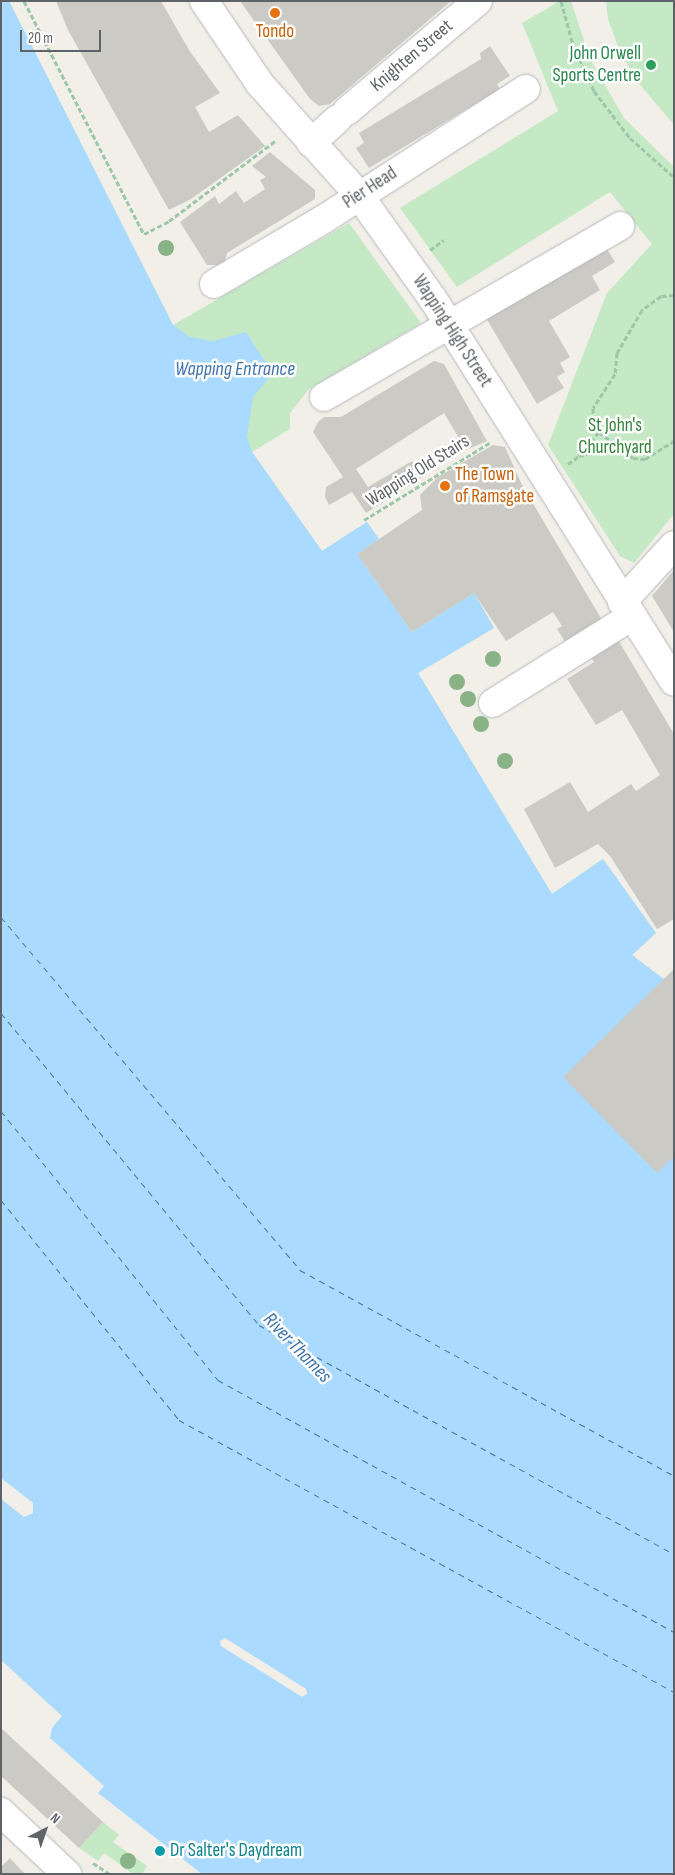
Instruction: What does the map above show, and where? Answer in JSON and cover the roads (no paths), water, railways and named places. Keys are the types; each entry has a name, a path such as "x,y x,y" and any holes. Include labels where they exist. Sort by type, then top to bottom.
{"street":[{"name":"Wapping High Street","path":"204,1 254,76 311,143 358,194 451,325 513,429 674,681"},
{"name":"Knighten Street","path":"311,143 478,1"},
{"name":"Pier Head","path":"214,284 324,219 358,194 526,89"},
{"path":"324,397 620,226"},
{"path":"493,703 627,609 674,545"},
{"path":"1,1812 67,1874"}],"water":[{"path":"1,1 9,1 173,325 190,337 213,341 246,332 273,373 253,397 247,436 252,452 322,551 367,522 379,539 357,554 412,632 474,593 494,628 418,673 552,894 603,859 656,933 632,955 674,987 674,1874 202,1874 98,1793 104,1786 50,1738 52,1728 62,1716 1,1660"}],"place":[{"name":"Tondo","path":"275,13"},
{"name":"John Orwell Sports Centre","path":"651,65"},
{"name":"The Town of Ramsgate","path":"445,486"},
{"name":"Dr Salter's Daydream","path":"160,1851"}],"water label":[{"name":"Wapping Entrance","path":"235,369"},
{"name":"River Thames","path":"297,1348"}],"park label":[{"name":"St John's Churchyard","path":"615,437"}]}
